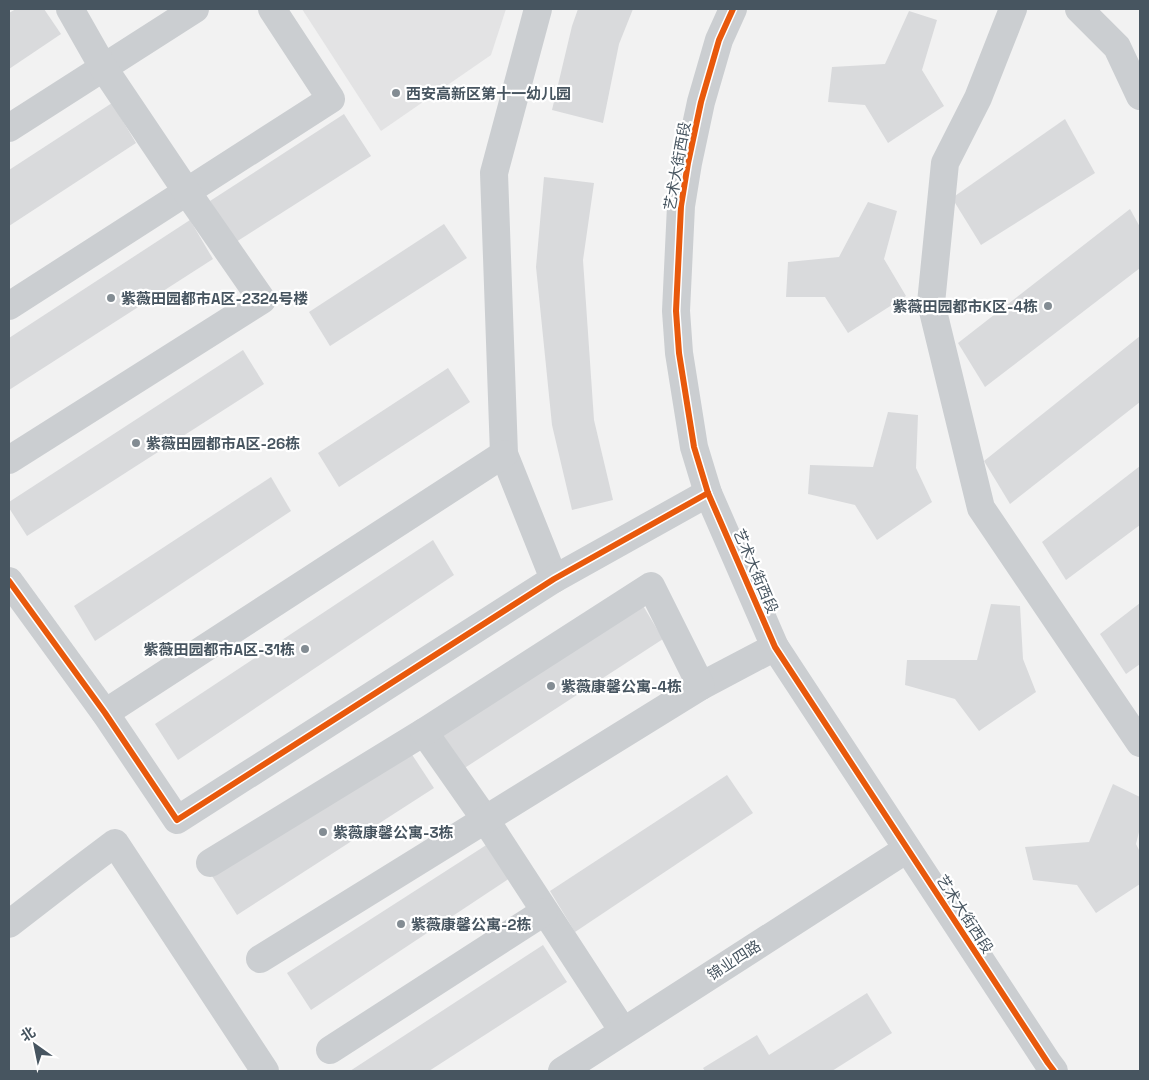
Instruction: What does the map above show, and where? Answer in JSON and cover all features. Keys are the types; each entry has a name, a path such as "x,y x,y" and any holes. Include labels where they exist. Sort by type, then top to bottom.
{"street":[{"path":"9,460 262,300 186,192 103,67 70,9"},
{"path":"9,128 195,9"},
{"path":"9,306 331,100 272,9"},
{"path":"538,9 494,174 504,454 554,579"},
{"name":"艺术大街西段","path":"733,9 719,40 701,102 681,206 676,311 679,353 694,447 708,493 775,646 906,849 1054,1071"},
{"path":"1013,9 978,98 945,163 931,303 981,508 1132,713 1140,743"},
{"path":"1079,9 1117,47 1140,96"},
{"path":"105,712 504,454"},
{"path":"9,581 105,712 177,820 554,579 708,493"},
{"path":"210,863 424,732 651,586 702,686"},
{"path":"260,959 702,686 775,646"},
{"path":"424,732 485,819 623,1031"},
{"path":"9,924 116,843 265,1071"},
{"name":"锦业四路","path":"562,1071 906,849"},
{"path":"330,1050 544,912"}],"shaded area":[{"name":"西安高新区第十一幼儿园","path":"302,9 506,9 491,55 381,131"}],"building":[{"path":"16,9 44,9 61,34 9,69 9,13"},
{"path":"578,9 633,9 619,44 603,123 552,110 572,26"},
{"path":"909,11 937,20 922,70 944,106 888,143 865,105 828,102 832,67 885,64"},
{"path":"112,103 136,143 9,226 9,170"},
{"path":"344,114 371,156 236,242 210,201"},
{"path":"1065,119 1095,173 981,245 952,198"},
{"path":"544,177 594,183 583,260 594,420 613,500 572,510 552,425 536,267"},
{"path":"868,202 897,211 884,259 906,296 848,333 825,297 786,297 788,262 839,257"},
{"name":"紫薇田园都市K区-4栋","path":"1130,209 1140,227 1140,268 985,387 958,343"},
{"name":"紫薇田园都市A区-2324号楼","path":"190,220 213,259 9,390 9,338"},
{"path":"444,224 467,258 330,346 309,312"},
{"path":"1140,336 1140,402 1010,504 984,461"},
{"name":"紫薇田园都市A区-26栋","path":"243,350 264,384 27,536 9,508 9,502"},
{"path":"448,368 470,402 339,487 318,453"},
{"path":"888,412 918,415 916,468 932,502 877,540 855,505 808,494 810,465 873,467"},
{"path":"1140,466 1140,525 1066,580 1042,542"},
{"path":"271,477 291,511 95,641 74,606"},
{"name":"紫薇田园都市A区-31栋","path":"433,540 454,575 178,760 155,724"},
{"path":"1140,603 1140,664 1126,674 1100,634"},
{"name":"紫薇康馨公寓-4栋","path":"642,604 663,639 460,771 436,734"},
{"path":"991,604 1020,606 1023,659 1036,692 979,731 955,699 905,685 907,660 977,660"},
{"name":"紫薇康馨公寓-3栋","path":"409,750 434,788 237,915 212,876"},
{"path":"727,775 753,813 575,932 550,891"},
{"path":"1113,784 1140,797 1140,828 1136,844 1140,852 1140,884 1096,913 1077,885 1033,880 1025,847 1089,842"},
{"name":"紫薇康馨公寓-2栋","path":"491,842 513,876 311,1010 287,973"},
{"path":"543,945 567,982 429,1071 350,1071"},
{"path":"867,993 892,1033 832,1071 705,1071 703,1068 757,1035 769,1055"}],"cycle path":[{"path":"733,9 719,40 701,102 681,206 676,311 679,353 694,447 708,493 775,647 1054,1071"},
{"path":"9,581 105,713 177,820 554,579 708,493"}],"place":[{"name":"西安高新区第十一幼儿园","path":"396,93"},
{"name":"紫薇田园都市A区-2324号楼","path":"111,298"},
{"name":"紫薇田园都市K区-4栋","path":"1048,306"},
{"name":"紫薇田园都市A区-26栋","path":"136,443"},
{"name":"紫薇田园都市A区-31栋","path":"305,649"},
{"name":"紫薇康馨公寓-4栋","path":"551,686"},
{"name":"紫薇康馨公寓-3栋","path":"323,832"},
{"name":"紫薇康馨公寓-2栋","path":"401,924"}]}
